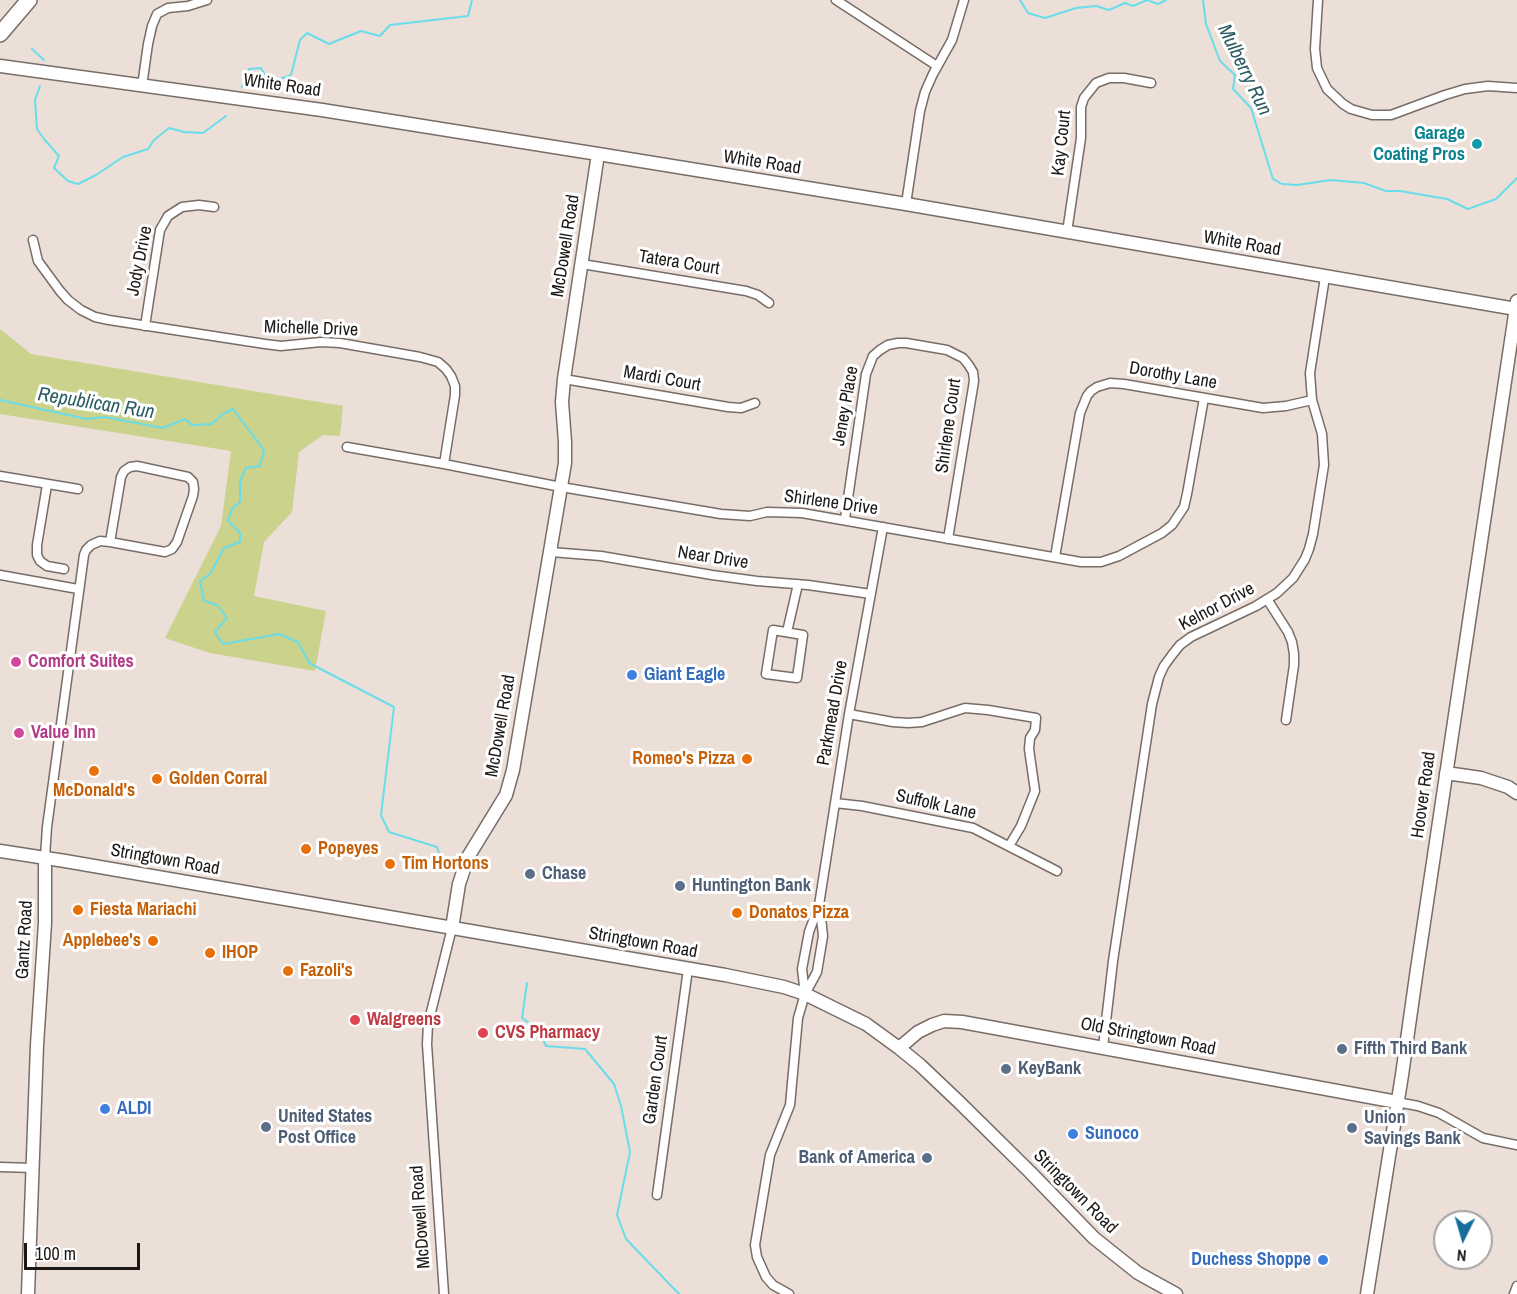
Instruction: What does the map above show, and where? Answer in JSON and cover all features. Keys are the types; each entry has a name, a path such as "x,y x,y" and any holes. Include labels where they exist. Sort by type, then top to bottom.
{"highway":[{"path":"0,34 29,0"}],"street":[{"path":"142,86 148,44 156,14 168,8 188,6 207,0"},
{"path":"836,0 937,66"},
{"path":"906,204 925,92 952,40 964,0"},
{"path":"1318,0 1315,49 1317,68 1327,89 1342,104 1351,109 1372,115 1391,115 1464,89 1488,86 1517,88"},
{"name":"White Road","path":"0,66 322,110 906,204 1325,277 1517,307"},
{"name":"Kay Court","path":"1067,232 1081,138 1081,107 1084,98 1096,83 1109,78 1152,83"},
{"name":"McDowell Road","path":"444,1294 427,1044 428,1024 452,928 459,884 468,857 500,806 510,784 561,487 565,453 562,402 564,379 598,154"},
{"name":"Jody Drive","path":"145,326 160,230 168,216 182,207 199,205 214,207"},
{"name":"Michelle Drive","path":"33,240 38,261 68,300 94,316 281,346 321,342 340,343 438,362 451,376 455,395 444,464"},
{"name":"Tatera Court","path":"582,264 746,291 758,295 769,303"},
{"name":"Kelnor Drive","path":"1103,1047 1113,961 1152,704 1159,677 1164,666 1180,645 1191,637 1256,606 1277,593 1293,578 1305,559 1313,534 1324,458 1322,434 1312,400 1310,373 1325,277"},
{"name":"Hoover Road","path":"1367,1294 1517,307"},
{"name":"Jeney Place","path":"844,519 866,374 873,356 888,345 906,343 926,346"},
{"name":"Shirlene Court","path":"926,346 947,350 963,358 973,372 974,381 948,538"},
{"name":"Mardi Court","path":"564,379 728,407 741,408 754,403"},
{"name":"Dorothy Lane","path":"1055,557 1080,413 1091,391 1104,384 1124,384 1263,408 1312,400"},
{"name":"Shirlene Drive","path":"348,447 721,514 750,516 767,512 802,513 1091,563 1110,560 1162,533 1172,525 1184,507 1204,398"},
{"path":"138,466 188,477 193,482 193,496 177,542 172,549 165,552 110,542 124,471 138,466"},
{"path":"0,476 78,489"},
{"path":"47,485 37,555 40,561 47,566 64,569"},
{"name":"Parkmead Drive","path":"805,994 802,968 819,904 849,714 884,527"},
{"name":"Gantz Road","path":"27,1294 37,1045 45,923 47,827 78,589 86,550 100,541 110,542"},
{"name":"Near Drive","path":"550,552 600,556 712,575 871,594"},
{"path":"0,575 78,589"},
{"path":"787,632 798,584"},
{"path":"1267,599 1288,632 1294,654 1286,720"},
{"path":"772,630 787,632 803,634 797,678 766,674 772,630"},
{"path":"849,714 908,723 922,722 965,708 1036,718 1029,749 1035,791 1021,826 1009,846"},
{"path":"1446,773 1489,781 1517,793"},
{"name":"Suffolk Lane","path":"835,803 862,806 973,828 1057,871"},
{"name":"Stringtown Road","path":"0,851 688,969 766,983 805,994 866,1024 899,1048 966,1109 1094,1238 1138,1273 1176,1294"},
{"name":"Parkmead Drive","path":"789,1294 773,1285 766,1277 757,1257 755,1245 770,1155 790,1105 798,1018 805,994 817,972 823,936 819,904"},
{"name":"Garden Court","path":"657,1195 688,969"},
{"name":"Old Stringtown Road","path":"899,1048 926,1027 949,1021 983,1025 1396,1102"},
{"path":"1396,1102 1439,1113 1482,1138 1517,1144"},
{"path":"0,1167 33,1168"},
{"path":"1514,1294 1517,1286"}],"green space":[{"path":"0,329 31,354 343,406 340,436 323,435 299,452 292,512 264,542 254,596 326,611 315,671 210,653 165,638 221,526 231,451 0,414"}],"waterway":[{"name":"Mulberry Run","path":"242,87 249,69 261,68 269,83 291,75 300,40 307,33 329,44 361,31 380,36 390,25 468,16 472,0"},
{"name":"Mulberry Run","path":"1020,0 1028,13 1045,18 1076,8 1096,6 1109,10 1125,3 1133,6 1147,0 1158,4 1166,0"},
{"name":"Mulberry Run","path":"1203,0 1206,24 1220,61 1235,75 1233,89 1251,108 1273,179 1282,184 1297,185 1331,180 1364,183 1386,191 1400,191 1447,199 1468,209 1496,199 1517,178"},
{"name":"Mulberry Run","path":"32,49 44,60"},
{"name":"Mulberry Run","path":"40,86 35,100 37,129 59,156 54,168 68,181 78,184 123,157 148,149 154,140 169,128 203,133 226,116"},
{"name":"Republican Run","path":"0,400 86,419 105,417 163,428 185,419 192,425 212,424 233,409 264,450 260,466 246,468 240,481 240,502 232,509 228,521 240,533 240,542 224,548 210,574 200,581 204,601 217,605 227,618 215,632 223,644 279,634 298,642 309,663 394,707 381,815 389,832 437,847 443,865"},
{"name":"Republican Run","path":"527,983 522,1018 538,1029 546,1046 585,1049 614,1084 630,1152 617,1215 626,1239 679,1294"}],"place":[{"name":"Garage Coating Pros","path":"1477,144"},
{"name":"Comfort Suites","path":"16,662"},
{"name":"Giant Eagle","path":"632,675"},
{"name":"Value Inn","path":"19,733"},
{"name":"Romeo's Pizza","path":"747,759"},
{"name":"McDonald's","path":"94,771"},
{"name":"Golden Corral","path":"157,779"},
{"name":"Popeyes","path":"306,849"},
{"name":"Tim Hortons","path":"390,864"},
{"name":"Chase","path":"530,874"},
{"name":"Huntington Bank","path":"680,886"},
{"name":"Fiesta Mariachi","path":"78,910"},
{"name":"Donatos Pizza","path":"737,913"},
{"name":"Applebee's","path":"153,941"},
{"name":"IHOP","path":"210,953"},
{"name":"Fazoli's","path":"288,971"},
{"name":"Walgreens","path":"355,1020"},
{"name":"CVS Pharmacy","path":"483,1033"},
{"name":"Fifth Third Bank","path":"1342,1049"},
{"name":"KeyBank","path":"1006,1069"},
{"name":"ALDI","path":"105,1109"},
{"name":"United States Post Office","path":"266,1127"},
{"name":"Union Savings Bank","path":"1352,1128"},
{"name":"Sunoco","path":"1073,1134"},
{"name":"Bank of America","path":"927,1158"},
{"name":"Duchess Shoppe","path":"1323,1260"}]}
